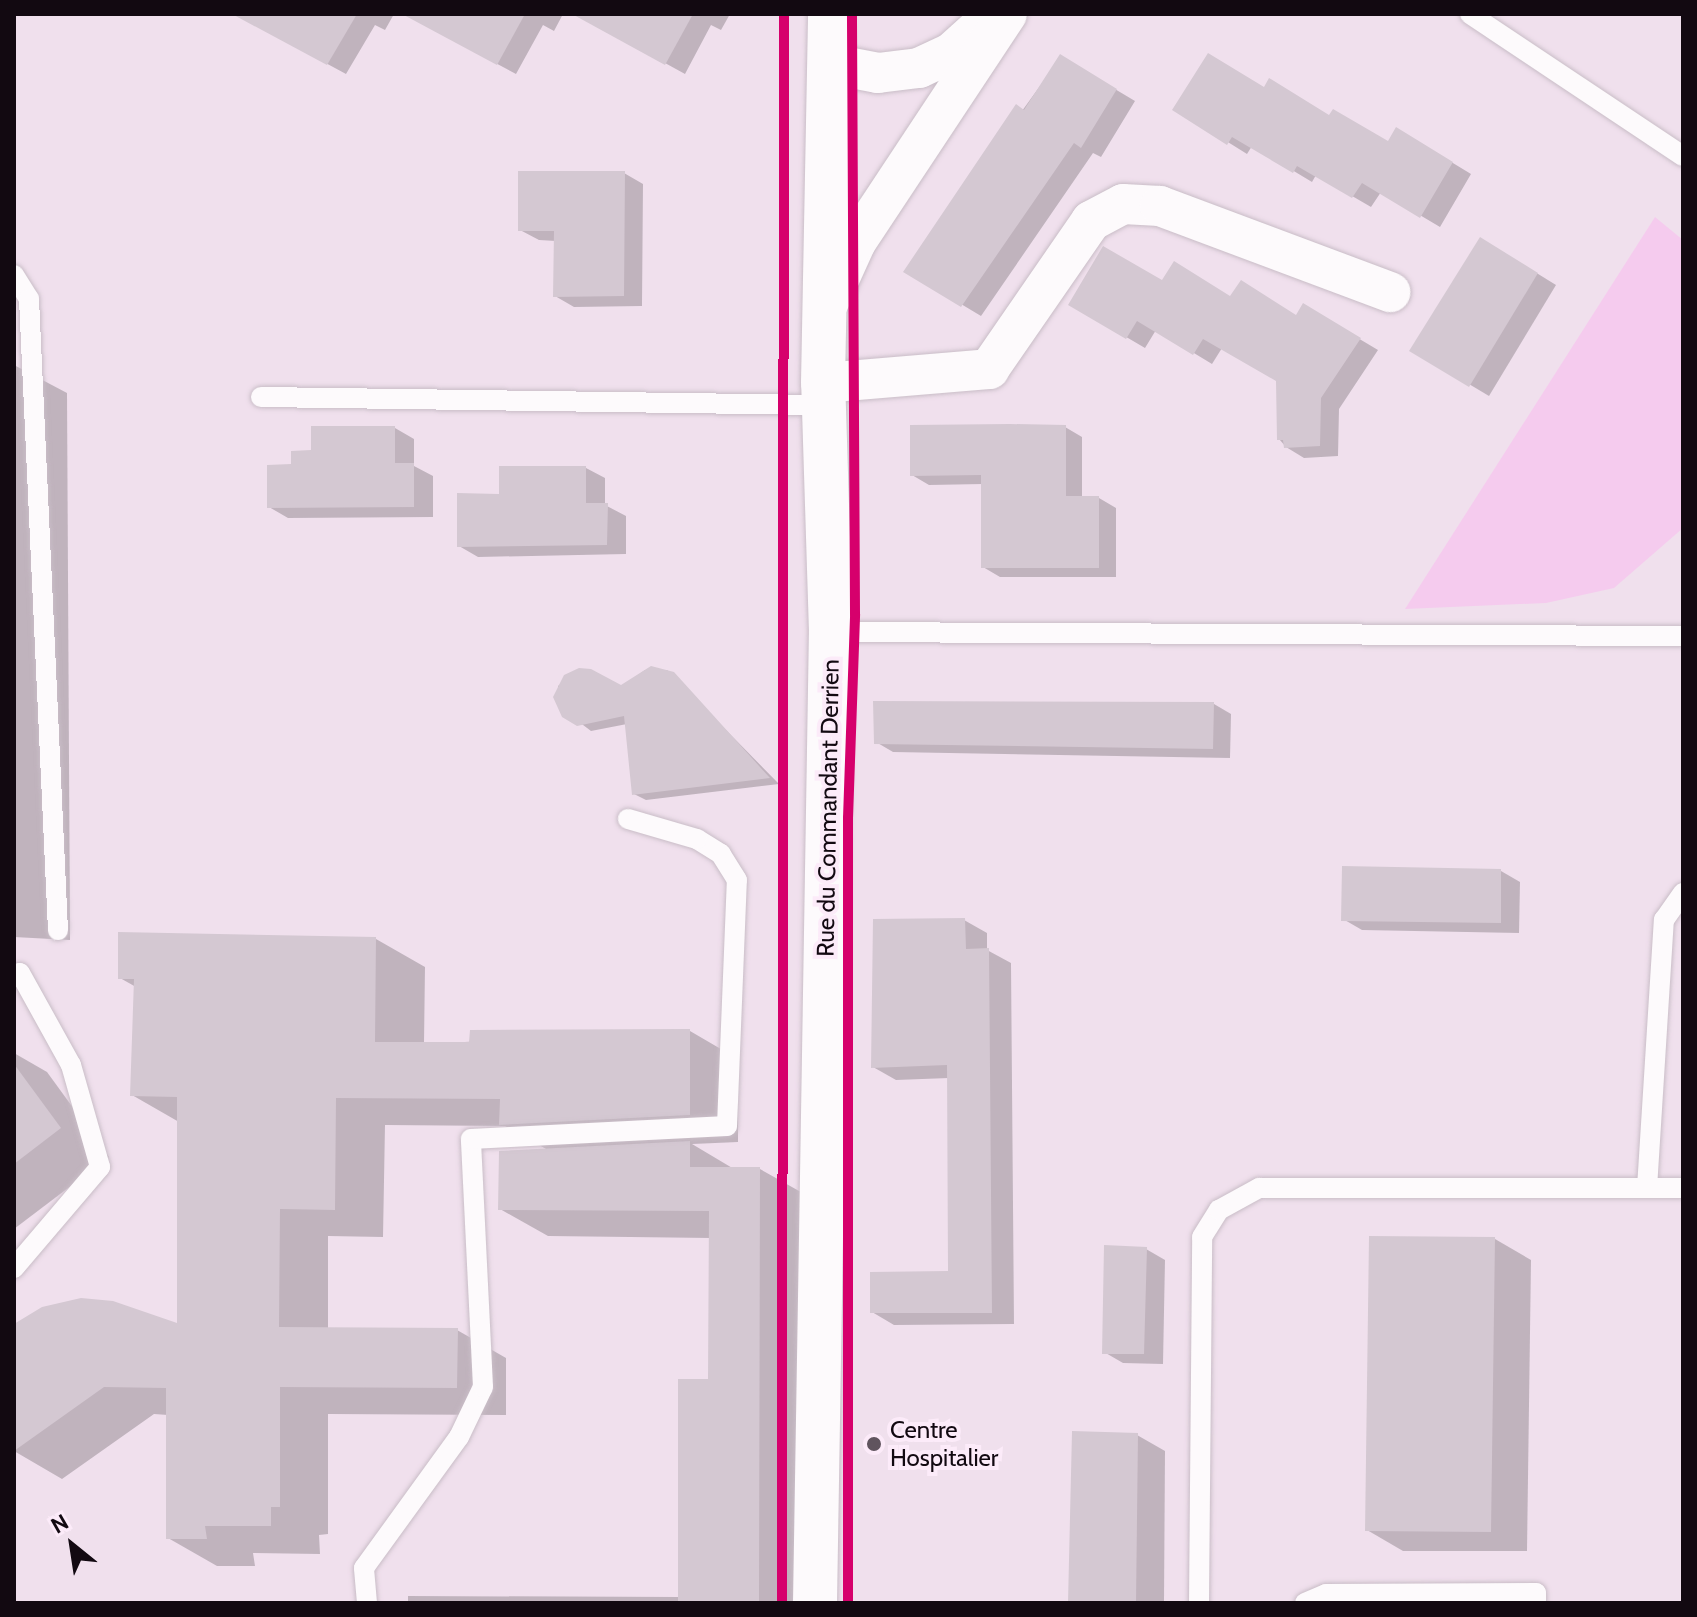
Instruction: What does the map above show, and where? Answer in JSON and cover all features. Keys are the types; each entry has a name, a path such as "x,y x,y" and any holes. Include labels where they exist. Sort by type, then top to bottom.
{"main road":[{"name":"Rue du Commandant Derrien","path":"815,1603 831,632 823,394 830,14"}],"street":[{"path":"831,64 878,73 919,68 951,53 994,14"},
{"path":"824,317 856,242 1007,14"},
{"path":"823,394 989,369 1091,221 1123,204 1160,206 1390,292"}],"lane":[{"path":"1470,14 1683,156"},
{"path":"14,275 29,299 58,930"},
{"path":"261,397 823,394"},
{"path":"831,632 1683,636"},
{"path":"367,1603 364,1568 459,1437 483,1387 471,1139 727,1126 737,880 721,854 697,839 628,819"},
{"path":"1647,1188 1664,920 1683,893"},
{"path":"14,977 20,973 71,1065 100,1167 14,1268"},
{"path":"1199,1603 1202,1237 1219,1210 1259,1188 1683,1188"},
{"path":"1305,1603 1326,1594 1536,1593 1536,1603"}],"shaded area":[{"path":"1655,217 1683,240 1683,528 1614,588 1546,603 1405,609"}],"building":[{"path":"232,14 357,14 327,65"},
{"path":"402,14 525,14 497,65"},
{"path":"572,14 693,14 665,65"},
{"path":"1208,53 1264,87 1269,78 1329,115 1333,109 1388,141 1396,127 1453,162 1420,218 1362,183 1352,198 1297,166 1293,173 1232,137 1227,145 1172,110"},
{"path":"1060,54 1117,89 1081,148 1074,143 961,307 903,272 1016,104 1024,110"},
{"path":"518,171 625,171 624,296 553,297 554,231 518,231"},
{"path":"1480,237 1538,273 1469,387 1409,351"},
{"path":"1103,246 1162,280 1174,261 1230,296 1241,280 1296,315 1303,303 1361,338 1321,398 1320,446 1284,448 1283,440 1277,440 1276,381 1203,339 1193,355 1137,321 1126,339 1068,305"},
{"path":"910,425 1066,425 1066,496 1099,496 1099,568 981,568 981,475 910,476"},
{"path":"311,426 395,426 395,463 414,463 414,507 267,508 267,465 291,464 291,451 311,450"},
{"path":"499,466 586,466 586,503 608,503 607,545 457,547 457,493 499,494"},
{"path":"651,666 674,672 770,778 632,795 624,716 577,726 562,717 553,697 564,675 579,668 591,669 621,685"},
{"path":"873,701 1214,702 1213,749 874,744"},
{"path":"1342,866 1501,869 1501,923 1341,921"},
{"path":"965,918 966,949 989,948 992,1313 870,1313 870,1272 948,1271 947,1065 871,1068 873,919"},
{"path":"118,932 376,937 375,1042 469,1042 470,1030 690,1029 690,1115 499,1125 500,1099 336,1098 335,1210 280,1209 279,1327 458,1328 457,1388 280,1387 280,1507 271,1507 271,1526 205,1526 207,1539 166,1539 166,1388 104,1387 14,1451 14,1324 42,1307 81,1298 113,1301 177,1323 177,1097 130,1096 134,979 118,979"},
{"path":"14,1064 61,1128 14,1164"},
{"path":"690,1141 690,1167 760,1167 759,1603 678,1603 678,1379 708,1379 709,1211 498,1210 499,1151"},
{"path":"1369,1236 1495,1237 1491,1532 1365,1531"},
{"path":"1104,1245 1147,1247 1144,1354 1102,1354"},
{"path":"1072,1431 1138,1433 1136,1603 1068,1603"}],"cycle path":[{"path":"782,1603 784,14"},
{"path":"848,1603 848,818 855,614 852,14"}],"place":[{"name":"Centre Hospitalier","path":"874,1444"}]}
